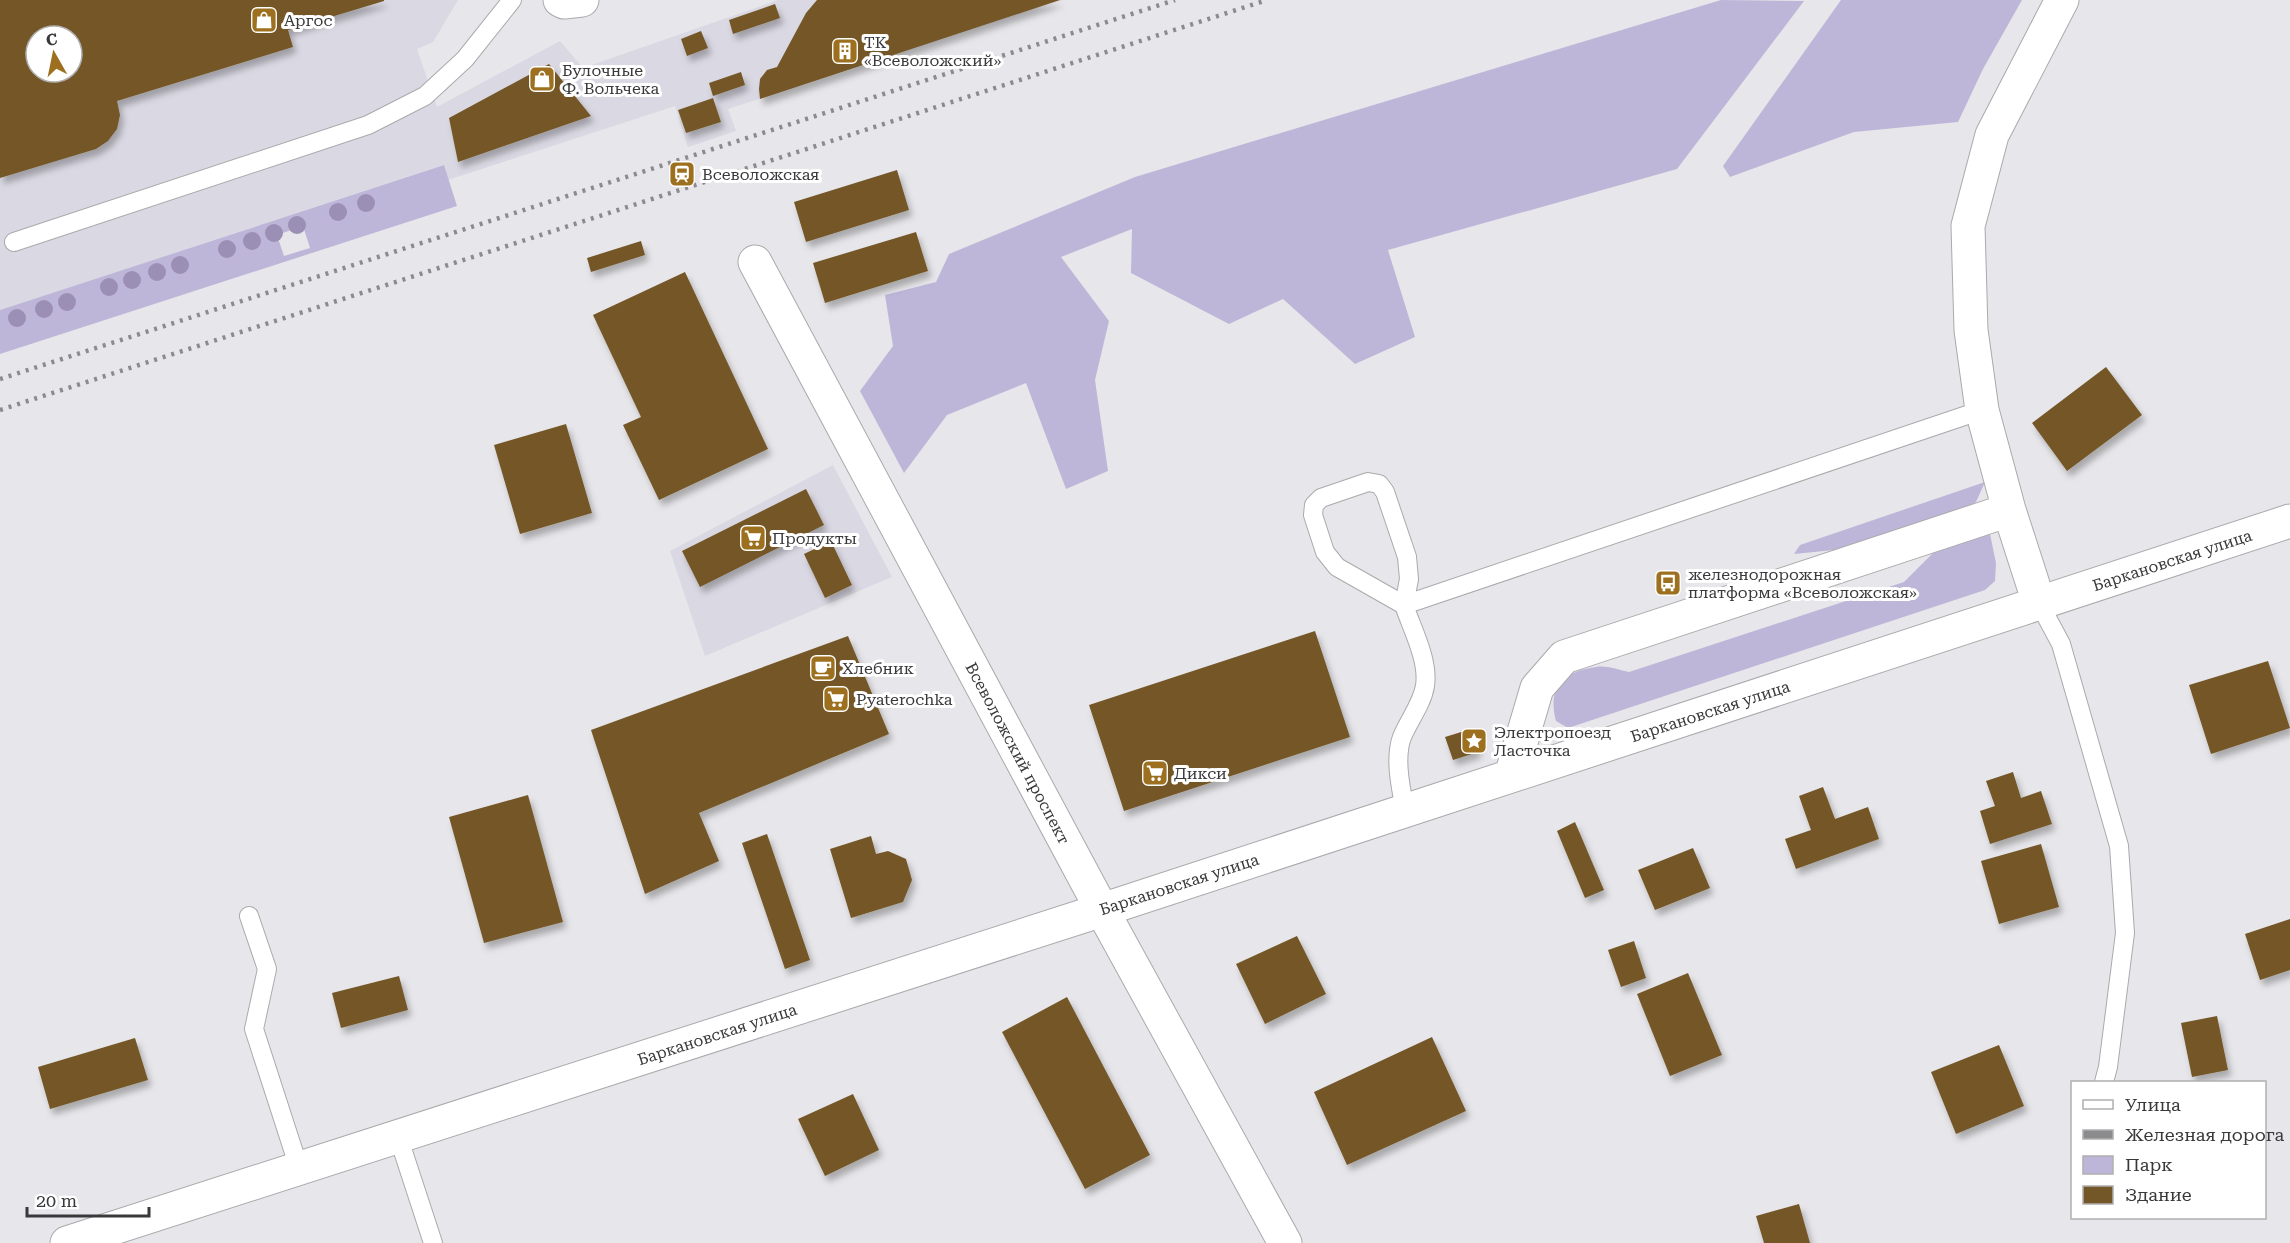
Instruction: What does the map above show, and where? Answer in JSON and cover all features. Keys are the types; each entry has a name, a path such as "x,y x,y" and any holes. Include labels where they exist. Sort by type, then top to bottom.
{"street":[{"path":"560,0 564,2 582,0"},
{"path":"2039,603 2009,510 1982,410 1971,330 1968,226 1992,135 2062,0"},
{"name":"Всеволожский проспект","path":"755,262 1102,910 1285,1243"},
{"path":"1510,776 1537,688 1564,657 2009,510"},
{"name":"Баркановская улица","path":"67,1243 1102,910 2290,521"}],"lane":[{"path":"14,242 368,125 425,96 465,59 512,0"},
{"path":"1405,810 1399,774 1401,739 1415,712 1425,685 1423,660 1404,605 1409,579 1407,557 1385,492 1379,484 1368,482 1321,498 1314,505 1313,515 1325,552 1337,567 1404,605 1982,410"},
{"path":"2039,603 2061,644 2119,846 2125,933 2104,1081"},
{"path":"249,916 267,969 254,1029 299,1168"},
{"path":"398,1136 433,1243"}],"shaded area":[{"path":"0,0 458,0 433,42 417,49 437,107 560,41 583,68 778,0 1063,0 728,109 736,131 688,147 675,106 448,180 443,165 0,310"},
{"path":"833,465 892,577 705,656 670,551"}],"green space":[{"path":"1721,0 1804,1 1677,169 1388,250 1415,337 1355,364 1283,299 1229,324 1131,273 1132,229 1061,257 1109,321 1095,380 1108,471 1066,489 1026,383 947,415 904,473 860,391 893,346 885,295 936,282 949,254 1135,177"},
{"path":"1841,0 2022,0 1983,69 1958,122 1854,132 1730,177 1723,166"},
{"path":"444,165 457,206 0,354 0,310","holes":["303,226 310,248 284,256 277,235"]},
{"path":"1985,482 1976,502 1962,510 1844,549 1794,554 1800,545"},
{"path":"1990,534 1996,563 1995,581 1985,590 1568,728 1556,721 1554,699 1556,690 1566,677 1575,672 1608,667 1629,672 1904,582 1933,553"}],"building":[{"path":"0,0 384,0 288,30 293,47 117,101 120,115 117,129 108,141 96,149 0,178"},
{"name":"ТК «Всеволожский»","path":"817,0 1060,0 760,99 760,79 767,70 777,67 806,13"},
{"path":"775,4 780,18 733,34 729,20"},
{"path":"701,31 708,48 687,56 681,39"},
{"path":"549,64 591,116 458,162 449,118"},
{"path":"741,72 745,85 713,96 709,83"},
{"path":"713,98 721,122 686,133 678,110"},
{"path":"897,170 909,210 806,242 794,202"},
{"path":"916,232 928,271 825,303 813,263"},
{"path":"641,241 645,255 591,272 587,258"},
{"path":"685,272 768,449 659,500 623,425 641,417 593,315"},
{"path":"2106,367 2142,415 2067,471 2032,423"},
{"path":"566,424 592,513 520,534 494,445"},
{"name":"Продукты","path":"806,489 824,525 700,587 682,551"},
{"path":"831,541 852,585 825,598 804,554"},
{"path":"1315,631 1350,737 1124,811 1089,705"},
{"path":"848,636 889,734 699,813 719,861 645,894 591,730"},
{"path":"2268,661 2290,728 2211,754 2189,685"},
{"path":"1471,729 1478,752 1453,760 1445,737"},
{"path":"2013,772 2021,798 2041,791 2052,824 1990,844 1980,811 1995,806 1986,781"},
{"path":"1823,787 1835,819 1868,807 1879,839 1796,869 1785,839 1811,830 1799,796"},
{"path":"528,795 563,922 484,943 449,817"},
{"path":"1575,822 1604,890 1585,898 1557,831"},
{"path":"767,834 810,960 785,969 742,843"},
{"path":"871,836 876,854 888,851 906,859 912,880 903,902 851,918 830,849"},
{"path":"2041,844 2059,907 1999,924 1981,861"},
{"path":"1693,848 1710,888 1655,910 1638,870"},
{"path":"2290,919 2290,970 2260,980 2245,934"},
{"path":"1297,936 1326,994 1265,1024 1236,964"},
{"path":"1634,941 1646,978 1621,987 1608,950"},
{"path":"1688,973 1722,1055 1670,1076 1637,994"},
{"path":"399,976 408,1010 341,1028 332,993"},
{"path":"1067,997 1150,1155 1085,1189 1002,1032"},
{"path":"2217,1016 2228,1070 2192,1077 2181,1023"},
{"path":"1432,1037 1466,1111 1347,1165 1314,1092"},
{"path":"135,1038 148,1080 50,1109 38,1067"},
{"path":"1999,1045 2024,1106 1956,1134 1931,1072"},
{"path":"853,1094 879,1150 825,1176 798,1119"},
{"path":"1799,1204 1810,1243 1764,1243 1756,1216"}],"railway":[{"path":"0,379 1175,0"},
{"path":"0,410 1267,0"}],"place":[{"name":"Аргос","path":"264,20"},
{"name":"ТК «Всеволожский»","path":"845,51"},
{"name":"Булочные Ф. Вольчека","path":"542,79"},
{"name":"Всеволожская","path":"682,174"},
{"name":"Продукты","path":"753,538"},
{"name":"железнодорожная платформа «Всеволожская»","path":"1668,583"},
{"name":"Хлебник","path":"823,668"},
{"name":"Pyaterochka","path":"836,699"},
{"name":"Электропоезд Ласточка","path":"1474,741"},
{"name":"Дикси","path":"1155,773"}]}
